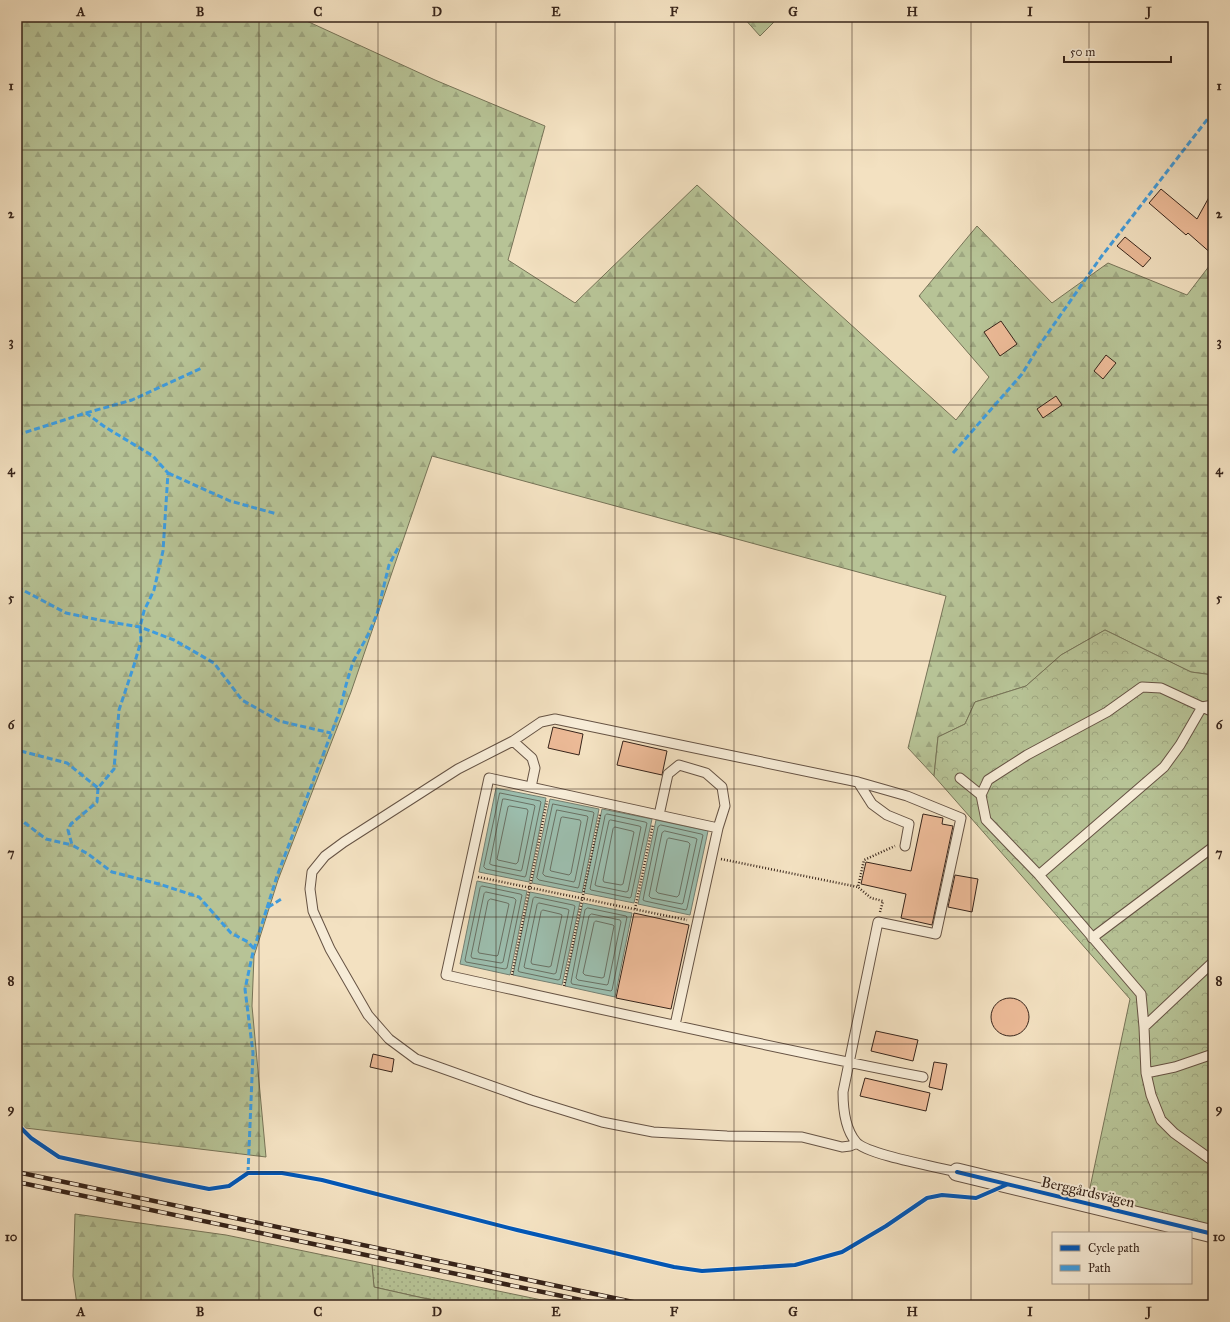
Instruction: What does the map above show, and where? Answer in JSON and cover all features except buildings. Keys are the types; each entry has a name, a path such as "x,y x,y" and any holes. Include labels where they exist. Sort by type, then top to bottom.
{"street":[{"name":"Berggårdsvägen","path":"957,1172 1213,1234"}],"lane":[{"path":"1213,712 1161,688 1142,687 1106,712 1027,755 988,780 981,795 986,820 1039,875 1141,994 1146,1073 1151,1096 1161,1120 1174,1133 1213,1161"},
{"path":"1039,875 1164,767 1180,745 1202,707 1213,705"},
{"path":"555,719 858,782 907,796 962,818 936,934 878,922 843,1092 844,1111 850,1131 857,1143 850,1146 842,1147 802,1137 727,1136 653,1132 602,1122 531,1100 416,1059 389,1039 368,1015 330,949 313,911 310,889 312,872 325,856 344,842 458,769 513,741 540,722 555,719"},
{"path":"513,741 532,758 535,768 532,787"},
{"path":"656,817 668,774 679,765 706,773 722,787 725,806 718,828 675,1025"},
{"path":"718,828 656,817 489,778 446,975 922,1078"},
{"path":"960,778 981,795"},
{"path":"858,782 872,804 887,815 909,824 905,846"},
{"path":"1092,938 1213,847"},
{"path":"1144,1027 1213,962"},
{"path":"1146,1073 1175,1067 1213,1054"},
{"name":"Berggårdsvägen","path":"857,1143 874,1152 957,1172"}],"path":[{"path":"512,975 548,798"},
{"path":"564,986 601,809"},
{"path":"635,909 656,817"},
{"path":"858,887 864,860 896,845 905,846"},
{"path":"712,857 858,887 871,898 883,901 878,922"},
{"path":"468,875 697,922"}],"green space":[{"path":"17,17 298,17 435,80 545,126 508,260 575,303 697,185 956,420 989,377 919,296 977,226 1052,303 1108,263 1187,295 1213,261 1213,675 1191,672 1105,630 1061,655 1026,686 975,702 965,724 938,737 934,776 908,748 946,596 432,456 351,692 278,880 254,956 252,1006 266,1157 17,1127"},
{"path":"743,17 779,17 760,36"},
{"path":"1105,630 1191,672 1213,675 1213,1227 1088,1197 1130,999 934,776 938,737 965,724 975,702 1026,686 1061,655"},
{"path":"75,1214 226,1235 372,1265 374,1287 463,1305 77,1305 73,1276"},
{"path":"372,1265 566,1305 463,1305 423,1298 374,1287"}],"water":[{"path":"496,788 546,798 529,882 479,872"},
{"path":"550,799 599,809 582,893 532,883"},
{"path":"602,809 652,819 634,903 584,893"},
{"path":"656,820 708,831 690,915 638,904"},
{"path":"477,881 527,891 510,975 460,964"},
{"path":"530,892 580,902 562,985 513,975"},
{"path":"583,903 632,913 615,997 565,986"}],"railway":[{"path":"17,1172 647,1305"},
{"path":"17,1182 605,1305"}],"marked path":[{"path":"953,453 1022,374 1041,343 1101,257 1213,112"},
{"path":"86,413 132,400 202,368"},
{"path":"17,435 86,413 105,427 153,456 168,473 163,551 154,590 144,611 140,627 141,641 119,710 114,769 98,788 67,763 17,750"},
{"path":"168,473 230,501 277,514"},
{"path":"267,908 277,876 339,713 353,662 368,635 377,614 389,565 398,548"},
{"path":"17,587 66,613 140,627 174,640 214,663 242,700 279,721 331,733"},
{"path":"98,788 97,802 71,824 68,830 72,845 88,854 112,872 159,884 199,897 231,933 248,942 254,949"},
{"path":"17,817 46,839 72,845"},
{"path":"248,1173 253,1053 245,989 253,952 267,908 283,898"}],"cycle path":[{"path":"17,1124 31,1138 59,1157 164,1180 209,1189 229,1186 248,1173 282,1173 322,1180 517,1230 674,1267 702,1271 795,1265 842,1252 886,1226 927,1198 942,1195 976,1198 1006,1185"},
{"path":"957,1172 1213,1234"}]}
